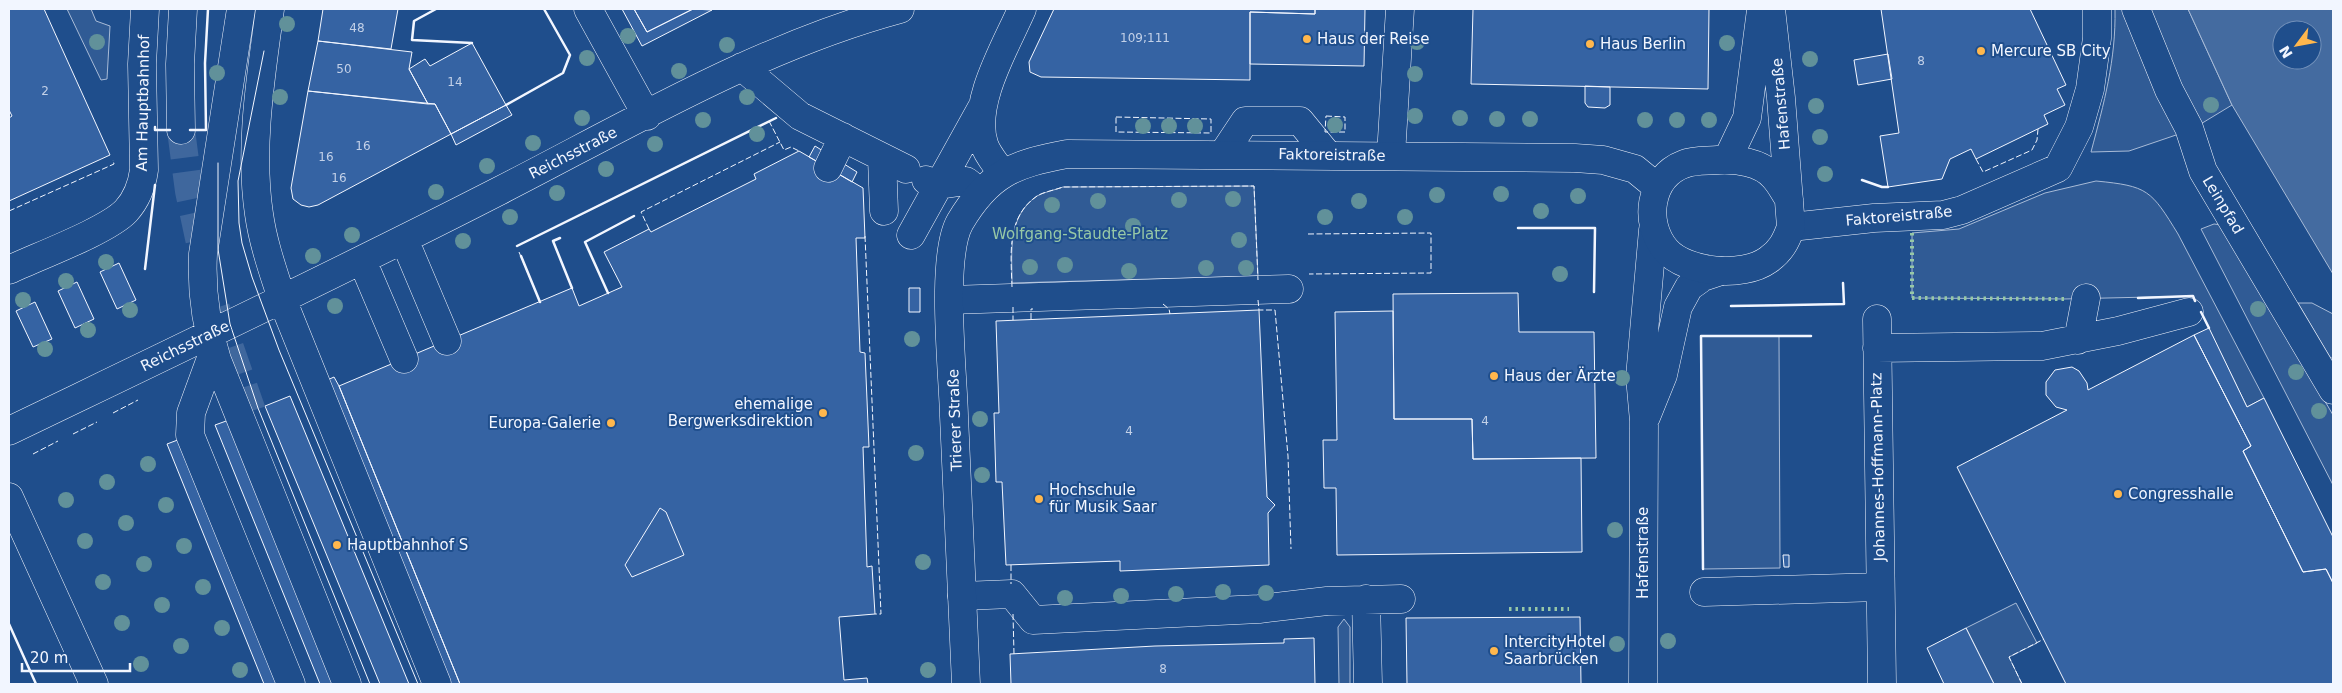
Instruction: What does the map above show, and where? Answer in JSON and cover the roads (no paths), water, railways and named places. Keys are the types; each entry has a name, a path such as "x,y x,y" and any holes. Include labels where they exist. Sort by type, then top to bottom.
{"street":[{"name":"Am Hauptbahnhof","path":"9,270 109,223 125,212 136,197 144,170 142,64 145,9"},
{"path":"181,130 180,64 183,9"},
{"path":"241,9 203,254 203,294 211,342 347,684"},
{"path":"270,9 258,110 256,190 263,237 282,299 437,684"},
{"path":"588,9 647,116"},
{"name":"Reichsstraße","path":"9,430 211,342 282,299 404,240 742,68 849,23 900,9"},
{"path":"911,234 923,178 981,108 1022,9"},
{"path":"1391,156 1400,9"},
{"name":"Hafenstraße","path":"1727,160 1746,118 1761,9"},
{"name":"Hafenstraße","path":"1771,9 1782,98 1789,199"},
{"name":"Faktoreistraße","path":"1791,227 1874,218 1943,215 1962,210 2058,168 2079,127 2090,89 2097,38 2097,9"},
{"name":"Leinpfad","path":"2136,9 2169,90 2189,128 2202,171 2333,390"},
{"path":"742,68 800,116 882,158 923,178 966,181 970,184"},
{"path":"981,108 980,128 984,146 1002,173"},
{"path":"828,168 843,137"},
{"name":"Faktoreistraße","path":"1002,173 1030,161 1067,154 1327,154 1603,160 1635,170 1657,187"},
{"path":"882,158 884,211"},
{"path":"1727,160 1752,164 1774,176 1789,199 1791,227 1783,246 1767,261 1746,269 1721,271 1695,267 1679,260 1666,250 1653,230 1651,209 1657,187 1669,173 1683,164 1727,160"},
{"name":"Trierer Straße","path":"966,684 950,300 950,260 955,234 960,222 980,194 1002,173"},
{"name":"Hafenstraße","path":"1643,684 1644,421 1640,377 1653,230"},
{"path":"404,240 447,341"},
{"path":"362,260 404,358"},
{"name":"Hafenstraße","path":"1644,421 1663,375 1678,307 1690,287 1703,277 1721,271"},
{"path":"950,300 1288,289"},
{"path":"2078,340 2086,298"},
{"path":"1877,348 1918,346 2042,346 2126,329 2189,312"},
{"name":"Johannes-Hoffmann-Platz","path":"1877,319 1882,684"},
{"path":"211,342 199,391 191,414 190,435 291,684"},
{"path":"199,391 207,428 311,684"},
{"path":"9,497 94,684"},
{"path":"1704,592 1880,587"},
{"path":"962,596 1012,594 1033,620 1260,609 1314,602 1366,599 1401,599"},
{"path":"1366,599 1368,684"}],"tunnel":[{"path":"181,130 189,191 203,257"},
{"path":"216,308 252,411"}],"tram line":[{"path":"264,51 238,181 239,223 242,243 252,277 279,350 418,684"},
{"path":"218,163 218,249 230,324 258,408 370,684"}],"place":[{"name":"Haus der Reise","path":"1307,39"},
{"name":"Haus Berlin","path":"1590,44"},
{"name":"Mercure SB City","path":"1981,51"},
{"name":"Haus der Ärzte","path":"1494,376"},
{"name":"ehemalige Bergwerksdirektion","path":"823,413"},
{"name":"Europa-Galerie","path":"611,423"},
{"name":"Congresshalle","path":"2118,494"},
{"name":"Hochschule für Musik Saar","path":"1039,499"},
{"name":"Hauptbahnhof S","path":"337,545"},
{"name":"IntercityHotel Saarbrücken","path":"1494,651"}],"park label":[{"name":"Wolfgang-Staudte-Platz","path":"1080,234"}]}
